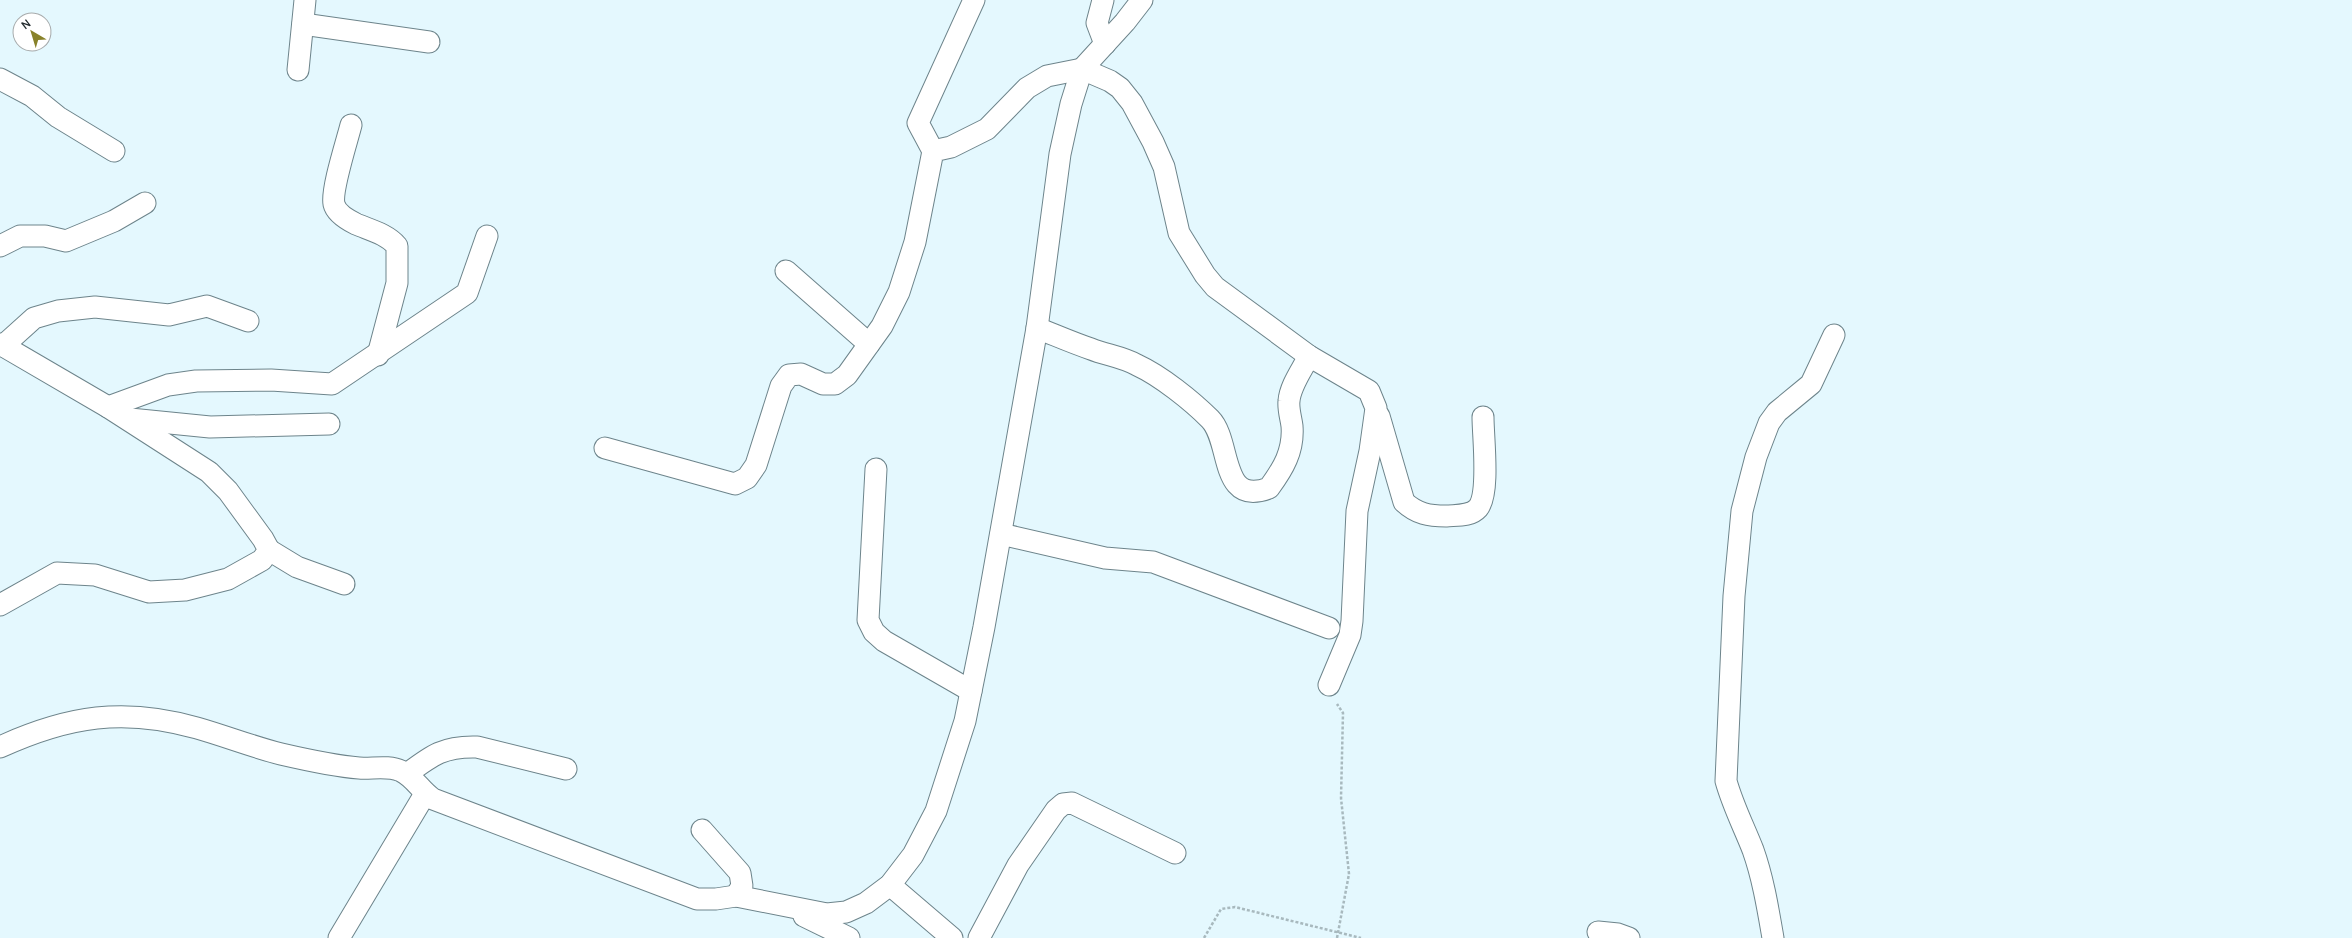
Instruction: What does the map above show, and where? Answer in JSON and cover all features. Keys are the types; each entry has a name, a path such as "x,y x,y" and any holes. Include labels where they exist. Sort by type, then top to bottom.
{"street":[{"path":"298,70 305,0"},
{"path":"605,448 735,484 748,478 756,465 781,386 789,375 800,374 824,384 835,384 847,375 882,326 901,285 915,242 933,151 918,123 974,0"},
{"path":"1102,0 1097,23 1105,44"},
{"path":"0,747 29,734 59,724 92,718 127,716 196,728 281,754 359,768 393,768 407,774 425,794 433,799 697,900 736,896 754,898 788,907 827,914 846,912 866,903 890,885 913,855 936,811 965,721 1001,534 1038,328 1060,154 1071,104 1082,69 1142,0"},
{"path":"303,24 428,42"},
{"path":"933,151 951,147 987,129 1027,88 1047,76 1082,69 1110,81 1120,88 1132,104 1164,167 1179,233 1205,275 1215,287 1309,356 1369,391 1376,408 1396,482 1404,502 1413,511 1430,516 1466,515 1478,508 1484,494 1483,417"},
{"path":"0,79 32,96 58,117 114,152"},
{"path":"351,125 336,190 334,202 336,208 349,220 385,236 397,246 397,283 378,355"},
{"path":"0,246 20,236 45,236 66,240 114,221 145,202"},
{"path":"108,407 168,385 196,381 271,380 332,384 378,355 467,293 488,236"},
{"path":"786,271 869,344"},
{"path":"248,321 207,306 169,315 96,307 80,308 58,311 34,318 2,345 128,419 209,472 228,491 263,539 268,550 297,567 344,584"},
{"path":"1038,328 1092,350 1138,365 1185,399 1216,425 1220,433 1227,466 1231,475 1240,487 1250,492 1269,488 1282,469 1290,452 1292,428 1289,402 1290,395 1309,356"},
{"path":"1773,938 1768,906 1753,851 1733,806 1726,781 1737,556 1742,511 1756,457 1769,423 1777,412 1811,384 1834,335"},
{"path":"1329,685 1350,635 1357,511 1370,451 1376,408"},
{"path":"128,419 210,427 329,424"},
{"path":"876,470 868,620 874,632 884,641 971,691"},
{"path":"1001,534 1105,558 1153,562 1329,628"},
{"path":"0,605 56,573 95,575 148,592 185,590 228,580 262,560 268,550"},
{"path":"407,774 434,753 462,746 477,747 566,769"},
{"path":"338,938 425,794"},
{"path":"979,938 1018,865 1056,810 1063,804 1072,803 1175,853"},
{"path":"702,830 740,874 742,886 736,896"},
{"path":"890,885 952,938"},
{"path":"788,907 849,938"},
{"path":"1598,932 1618,934 1630,938"}],"path":[{"path":"1329,685 1343,713 1341,798 1349,874 1337,938"},
{"path":"1204,938 1221,909 1235,907 1361,938"}]}
